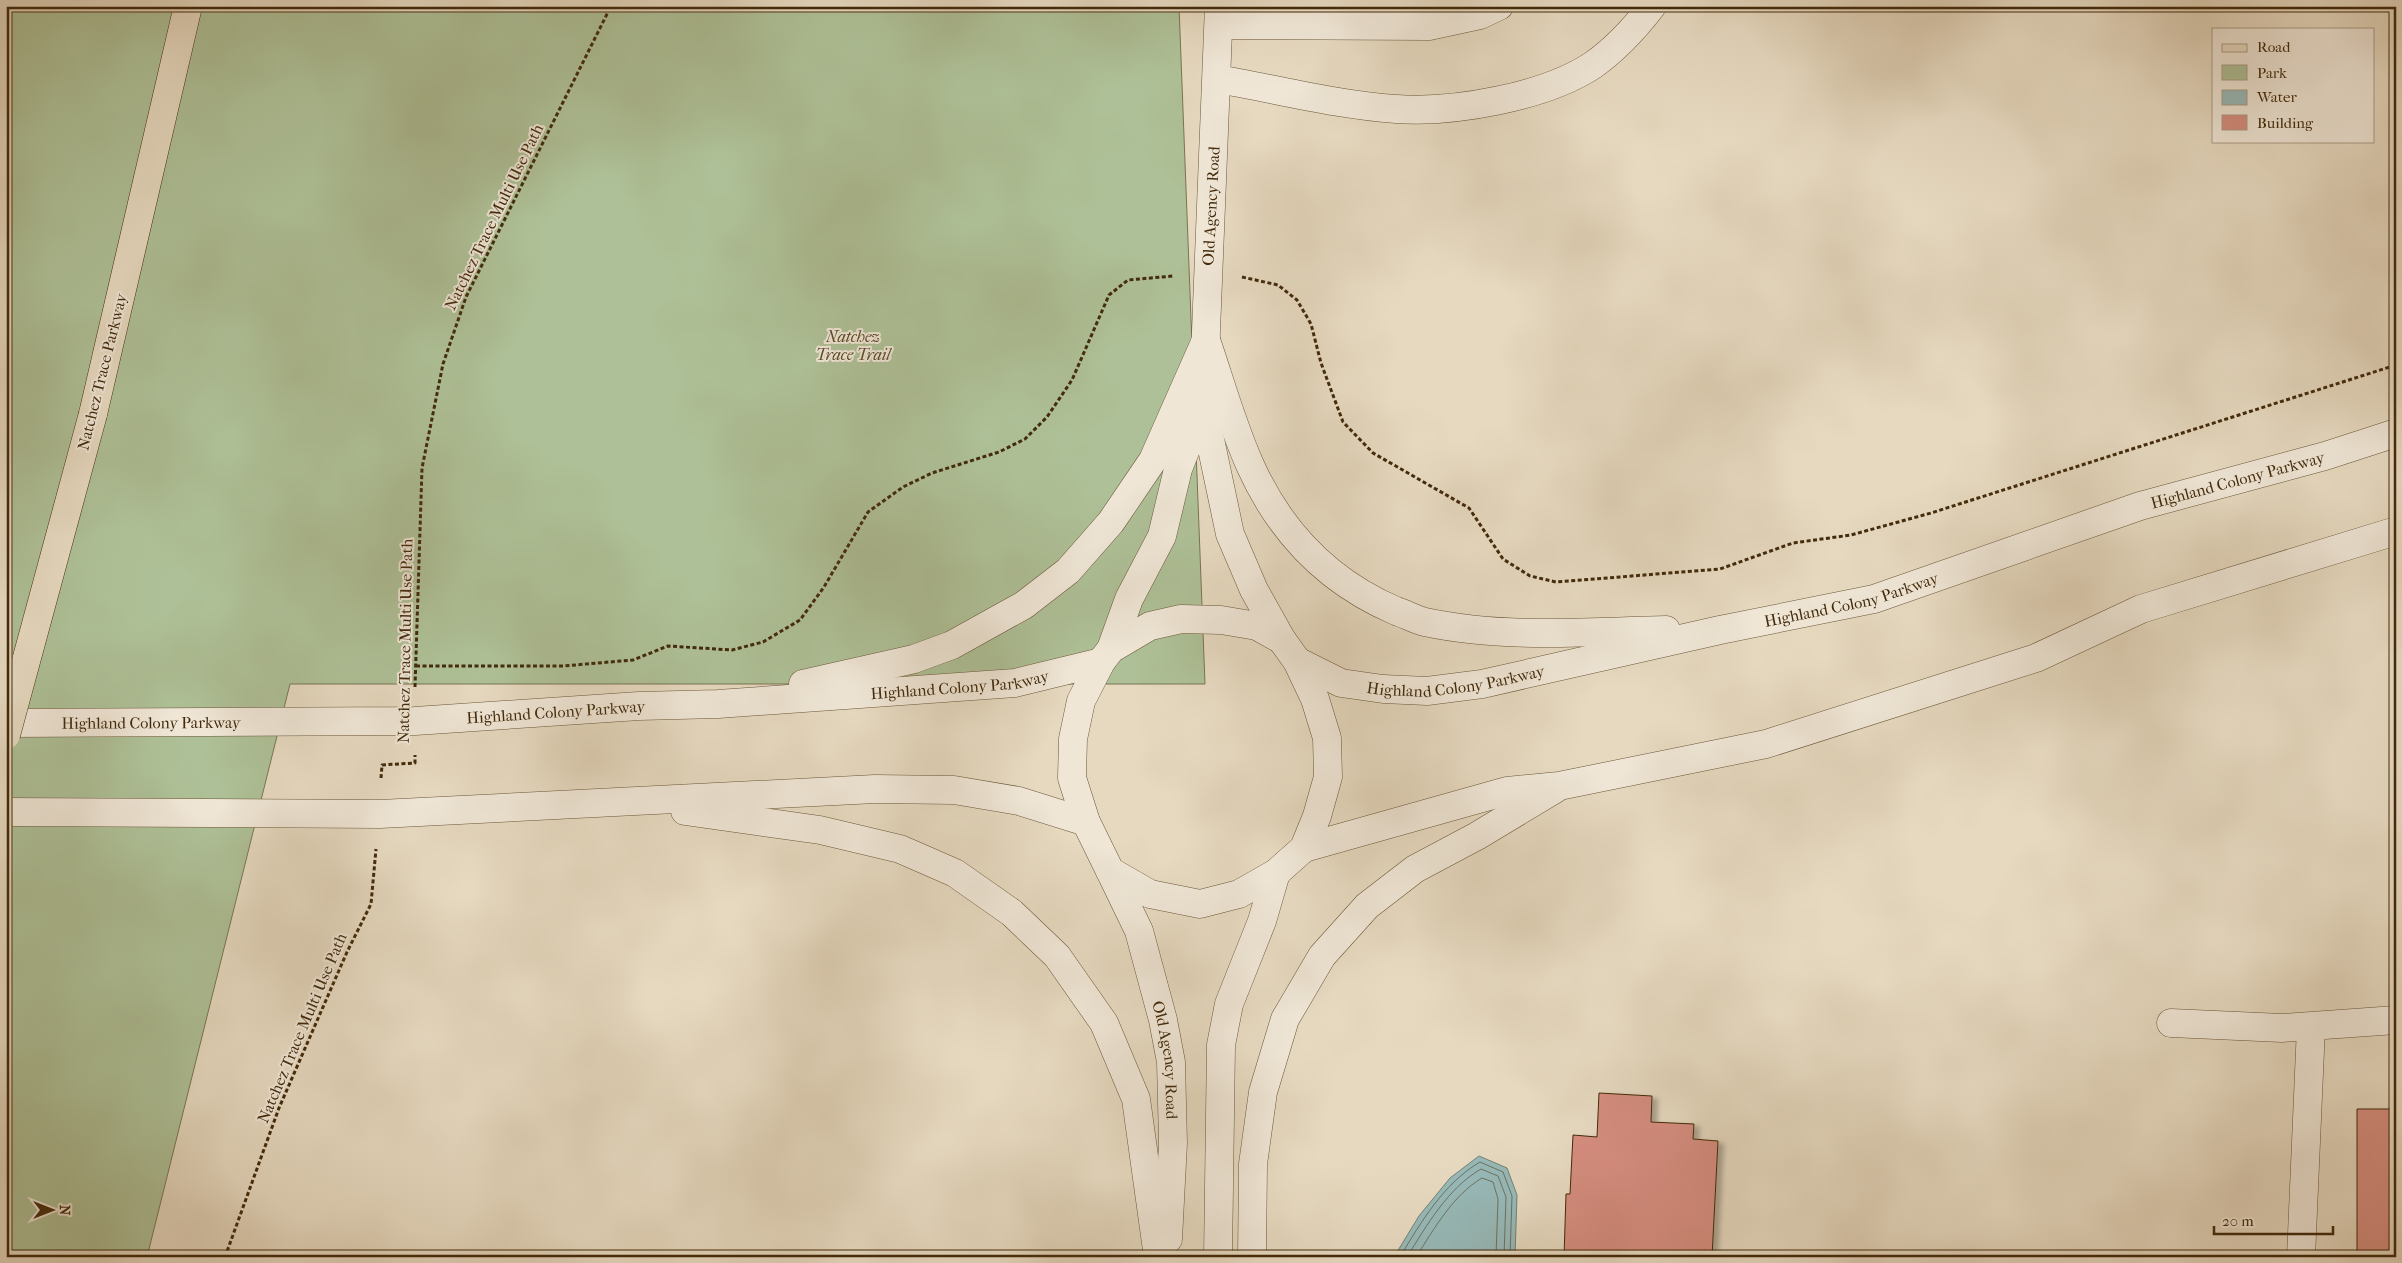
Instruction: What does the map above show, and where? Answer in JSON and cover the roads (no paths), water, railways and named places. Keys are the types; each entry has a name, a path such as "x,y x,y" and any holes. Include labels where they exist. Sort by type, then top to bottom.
{"main road":[{"name":"Natchez Trace Parkway","path":"6,735 93,414 188,6"}],"street":[{"path":"1219,16 1429,26 1480,15 1499,6"},
{"path":"1217,79 1343,102 1396,109 1454,108 1549,86 1593,65 1634,29 1652,6"},
{"name":"Old Agency Road","path":"1219,16 1203,406 1230,534 1254,590 1290,651 1315,699 1327,738 1328,777 1317,816 1304,848"},
{"path":"1206,340 1250,465 1276,513 1307,553 1342,581 1377,602 1423,621 1500,633 1720,630"},
{"path":"718,704 914,659 952,645 1024,605 1068,571 1111,522 1153,460 1206,340"},
{"name":"Old Agency Road","path":"1167,1257 1173,1143 1171,1062 1163,1020 1139,931 1086,822 1072,778 1073,739 1082,701 1106,655 1129,599 1162,536 1178,469 1203,406"},
{"name":"Highland Colony Parkway","path":"6,723 415,721 638,706 718,704 1014,683 1106,655 1150,626 1181,618 1221,620 1257,626 1290,651 1341,682 1383,689 1427,691 1482,684 1720,630 1874,598 2140,506 2325,456 2396,433"},
{"path":"1110,871 1150,894 1200,904 1239,894 1276,874 1304,848 1507,790 1559,786 1766,744 2036,658 2141,609 2396,531"},
{"path":"1252,1257 1253,1164 1263,1092 1285,1019 1322,956 1367,906 1415,869 1477,836 1559,786"},
{"path":"6,812 380,814 875,789 954,790 1019,800 1086,822"},
{"path":"619,802 820,830 900,849 956,874 1012,913 1057,956 1104,1023 1136,1099 1158,1257"},
{"path":"1218,1257 1221,1045 1229,1004 1262,921 1276,874"},
{"path":"2171,1023 2311,1027 2396,1020"},
{"path":"2302,1257 2311,1027"}],"water":[{"path":"1479,1156 1507,1168 1517,1195 1515,1257 1394,1257 1419,1216 1450,1178"}],"park label":[{"name":"Natchez Trace Trail","path":"853,345"}]}
